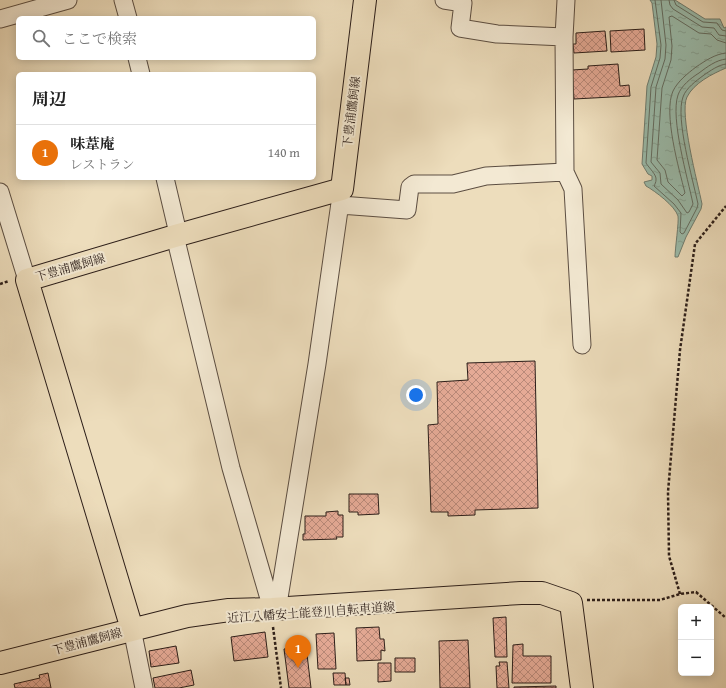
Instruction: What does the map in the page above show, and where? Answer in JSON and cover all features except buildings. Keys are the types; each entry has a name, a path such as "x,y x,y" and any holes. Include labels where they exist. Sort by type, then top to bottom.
{"main road":[{"name":"下豊浦鷹飼線","path":"0,663 132,630 28,280 175,236 341,197 365,0"},
{"path":"132,630 187,616 229,610 542,594 571,603 582,688"}],"street":[{"path":"0,19 68,0"},
{"path":"123,0 127,16"},
{"path":"444,0 463,3 460,28 497,34 564,37"},
{"path":"566,0 564,37 565,172 574,189 582,346"},
{"path":"138,60 140,72"},
{"path":"272,609 279,598 317,364 341,197 407,210 410,187 414,184 453,184 486,176 565,172"},
{"path":"165,180 177,229 175,236 231,468 272,609"},
{"path":"0,192 28,280"},
{"path":"132,630 144,688"}],"path":[{"path":"680,594 669,556 668,492 680,350 695,244 726,206"},
{"path":"571,603 580,600 660,600 680,594 696,592 726,618"},
{"path":"272,609 272,622 281,688"}],"water":[{"path":"650,0 675,0 705,19 720,19 724,28 726,27 726,68 709,76 694,87 687,97 685,105 687,133 702,204 678,257 675,257 678,216 669,203 646,186 644,182 652,180 652,176 648,174 642,164 647,86 656,57 657,44 652,3"}],"place":[{"name":"味葦庵","path":"298,668"}]}
